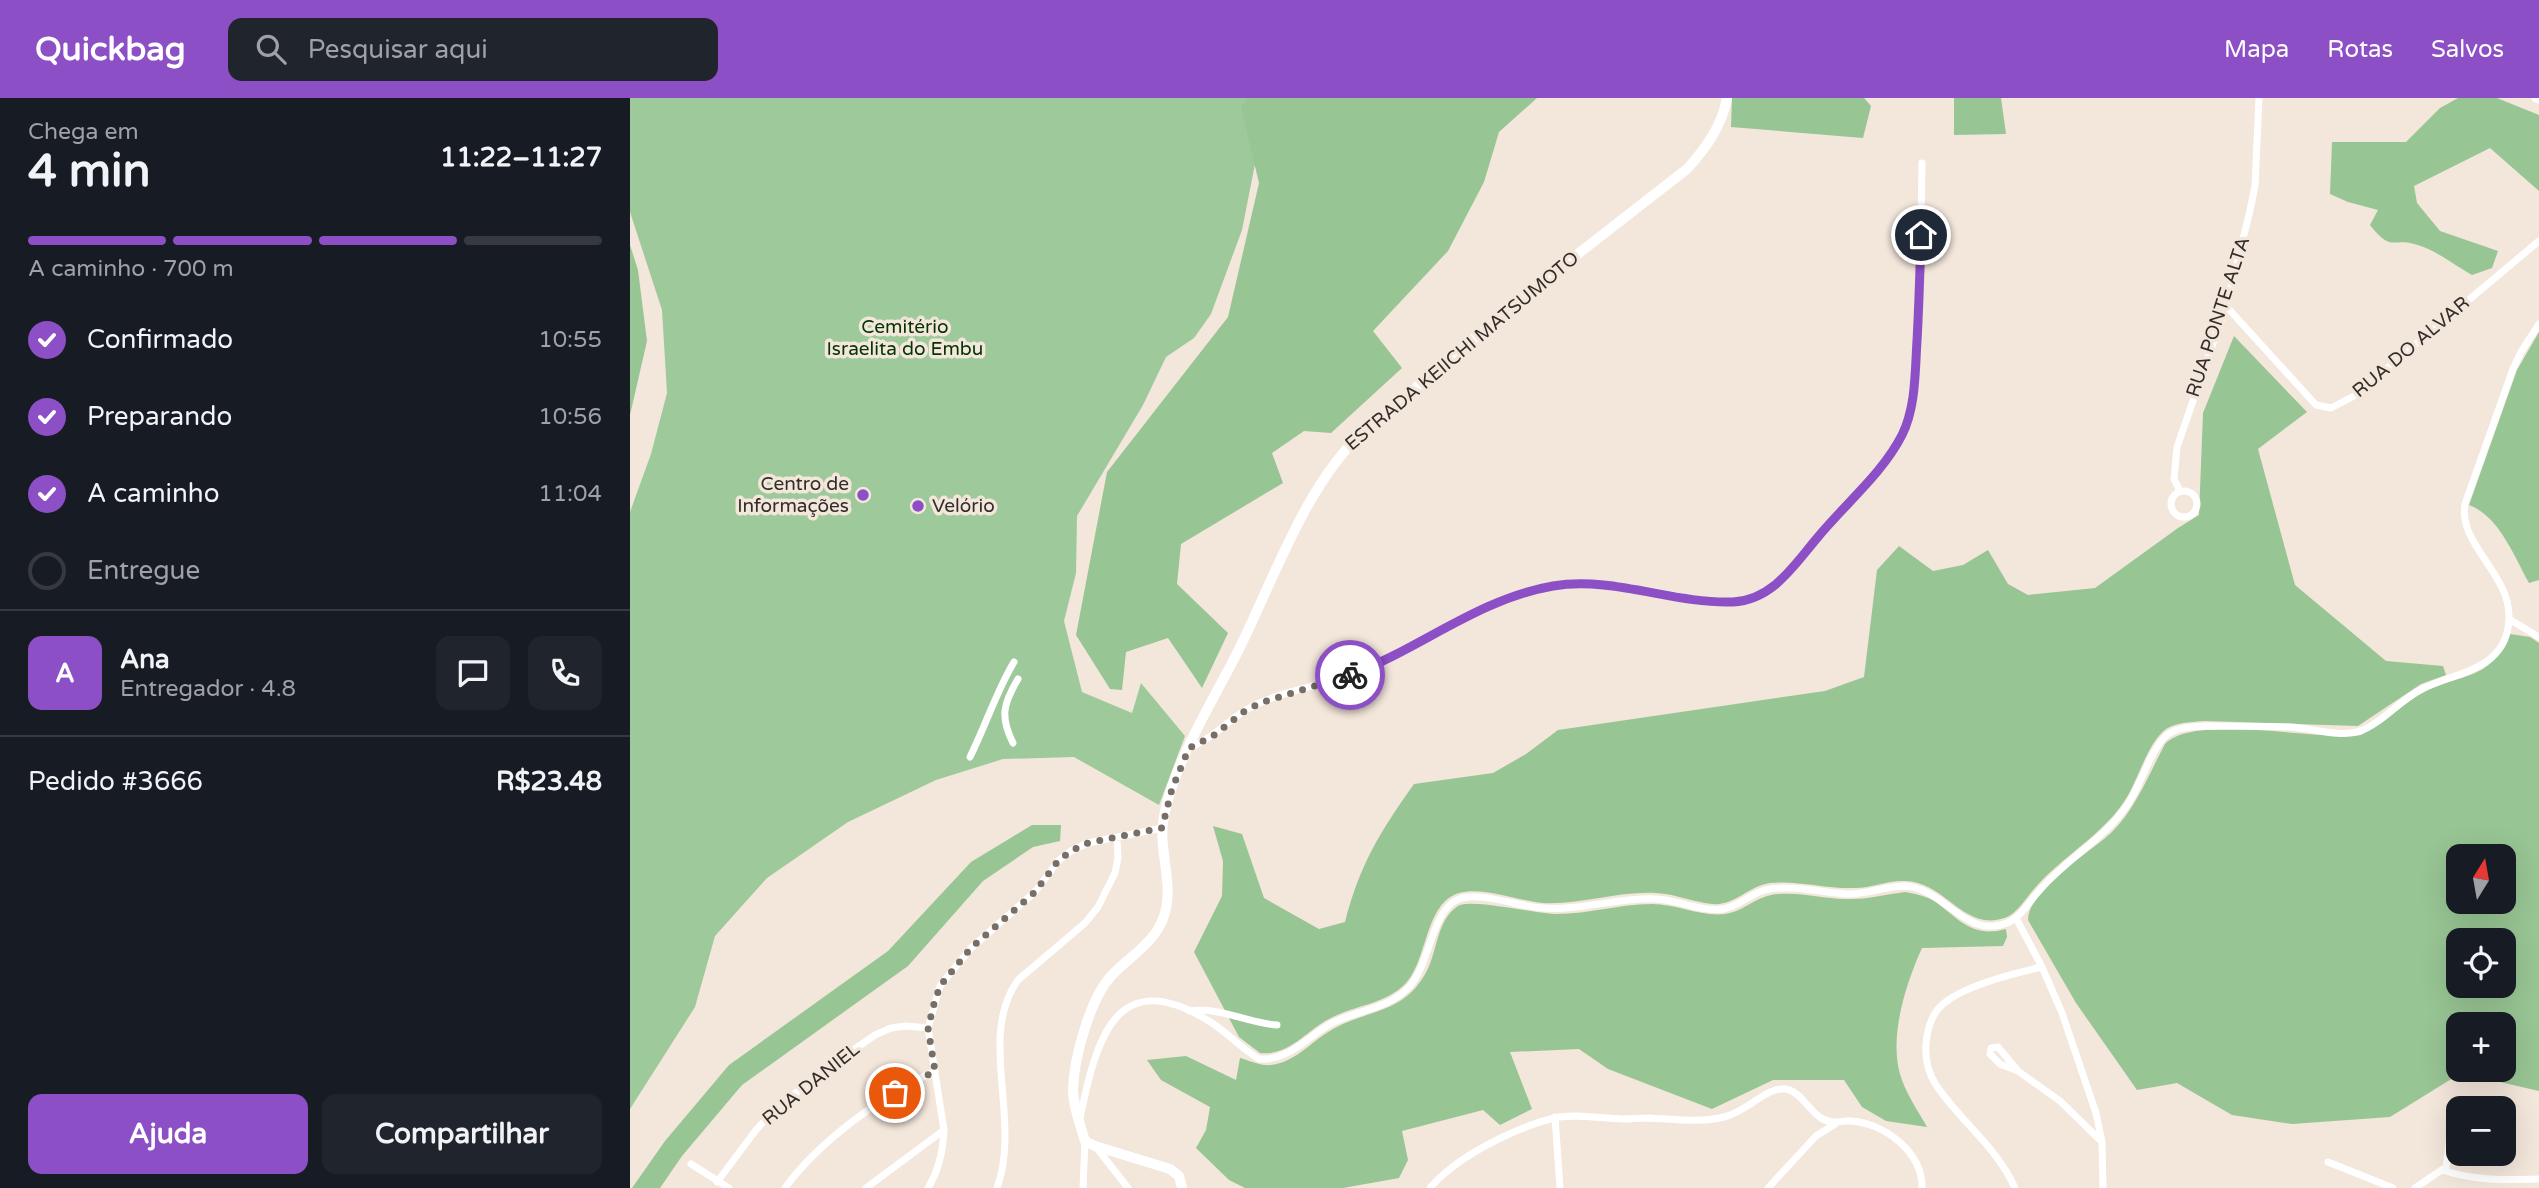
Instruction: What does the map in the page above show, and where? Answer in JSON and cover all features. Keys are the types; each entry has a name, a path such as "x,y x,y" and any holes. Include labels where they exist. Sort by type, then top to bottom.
{"main road":[{"name":"ESTRADA KEIICHI MATSUMOTO","path":"1090,1143 1079,1121 1073,1092 1075,1067 1089,1019 1110,977 1141,950 1164,918 1168,891 1162,828 1172,789 1189,748 1323,478 1338,456 1443,362 1687,169 1704,150 1718,128 1727,98"},
{"path":"1090,1143 1170,1169 1179,1176 1182,1188"}],"street":[{"name":"RUA PONTE ALTA","path":"2180,492 2174,479 2177,447 2226,306 2255,186 2259,98"},
{"path":"1189,748 1213,736 1246,710 1263,702 1365,670 1472,612 1530,591 1557,586 1608,585 1733,602 1754,598 1769,591 1786,576 1881,466 1893,451 1909,417 1915,374 1920,283 1922,163"},
{"name":"RUA DO ALVAR","path":"2226,306 2316,405 2331,408 2354,396 2539,241"},
{"path":"1079,1121 1093,1058 1100,1041 1125,1008 1136,1003 1149,1002 1174,1005 1212,1024 1259,1059 1278,1057 1310,1040 1332,1023 1384,1005 1409,988 1426,959 1436,925 1453,902 1462,898 1564,909 1630,899 1656,899 1712,910 1727,908 1767,889 1801,888 1851,894 1905,886 1922,889 1938,897 1963,918 1975,924 1996,926 2016,918 2054,873 2108,830 2131,800 2161,741 2170,733 2183,728 2205,726 2360,731 2423,688 2468,672 2487,662 2500,647 2509,619 2504,592 2467,528 2464,510 2468,492 2513,369 2539,324"},
{"path":"2509,619 2539,637"},
{"path":"970,757 997,693 1014,662"},
{"path":"1013,743 1006,729 1004,708 1018,679"},
{"path":"928,1188 940,1161 944,1130 928,1028 940,986 971,948 1035,892 1058,861 1088,843 1162,828"},
{"path":"998,1188 1007,1143 999,1050 1004,1006 1018,980 1085,923 1098,907 1115,873 1118,858 1116,837"},
{"path":"2016,918 2062,1013 2096,1113 2102,1142 2103,1188"},
{"path":"2014,1188 2000,1160 1936,1086 1926,1064 1927,1033 1939,1007 1959,994 1998,978 2042,967"},
{"path":"1189,1011 1215,1011 1277,1026"},
{"name":"RUA DANIEL","path":"717,1182 776,1108 842,1057 874,1035 891,1028 928,1028"},
{"path":"2018,1071 2001,1050 1993,1047 1991,1056 2000,1064 2018,1071 2060,1101 2102,1142"},
{"path":"785,1188 798,1170 843,1130 895,1093 935,1071"},
{"path":"1430,1188 1438,1178 1464,1158 1505,1137 1555,1117 1702,1121 1742,1112 1774,1088 1782,1088 1792,1090 1819,1117 1835,1124"},
{"path":"1555,1117 1560,1188"},
{"path":"1768,1188 1816,1136 1835,1124 1850,1121 1873,1126 1894,1137 1909,1151 1920,1169 1922,1188"},
{"path":"866,1188 944,1130"},
{"path":"1083,1188 1090,1143"},
{"path":"1090,1143 1128,1188"},
{"path":"2328,1163 2393,1188"},
{"path":"691,1164 729,1188"},
{"path":"2415,1188 2446,1166"},
{"path":"2442,1170 2480,1180 2539,1179"}],"green space":[{"name":"Cemitério Israelita do Embu","path":"630,98 1268,98 1242,230 1211,314 1194,338 1166,357 1143,405 1077,516 1076,573 1064,621 1082,692 1132,713 1141,683 1185,736 1159,805 1074,757 1003,759 936,780 848,822 767,878 715,936 695,1007 630,1109 630,512 651,454 667,393 662,310 630,212"},
{"path":"1247,98 1537,98 1499,132 1484,182 1448,251 1373,331 1402,368 1331,433 1304,431 1272,453 1283,483 1181,544 1177,584 1228,633 1202,688 1168,638 1126,652 1122,690 1110,689 1076,635 1107,472 1228,317 1259,183 1241,108"},
{"path":"1732,98 1864,98 1871,106 1863,138 1731,127"},
{"path":"1954,98 2001,98 2006,134 1954,135"},
{"path":"2458,98 2497,98 2539,115 2539,191 2490,148 2414,186 2417,203 2440,231 2498,251 2492,268 2472,275 2425,247 2388,242 2370,225 2378,210 2330,194 2332,142 2406,142 2440,108"},
{"path":"630,245 638,270 647,341 630,415"},
{"path":"2539,332 2539,580 2529,583 2497,527 2480,510 2469,505 2517,370"},
{"path":"2234,336 2307,412 2258,449 2295,585 2386,661 2443,666 2446,675 2421,684 2358,726 2205,721 2166,729 2154,742 2118,810 2095,834 2045,877 2007,917 1979,919 1933,889 1905,881 1855,888 1770,883 1720,904 1656,893 1543,903 1469,891 1448,899 1439,908 1413,973 1406,983 1389,996 1329,1019 1280,1051 1260,1053 1239,1037 1194,952 1222,896 1223,861 1213,826 1242,834 1264,898 1319,929 1345,922 1357,883 1372,849 1414,784 1493,773 1526,754 1558,730 1825,691 1864,677 1877,570 1899,546 1933,571 1963,565 1988,550 2008,584 2028,595 2095,588 2199,515 2203,413"},
{"path":"2510,634 2530,637 2539,643 2539,1091 2500,1082 2516,1082 2516,1012 2446,1012 2446,1082 2390,1117 2292,1124 2232,1115 2177,1083 2137,1090 2076,1003 2028,920 2038,896 2062,872 2121,823 2142,790 2165,744 2180,735 2202,730 2229,729 2361,735 2424,692 2474,674 2493,660"},
{"path":"1032,825 1061,825 1060,841 1033,847 983,881 908,966 742,1085 682,1156 660,1188 632,1188 665,1141 729,1065 888,951 971,862"},
{"path":"1905,892 1933,901 1961,922 1976,929 2006,929 2007,937 2003,946 1922,948 1916,962 1901,1010 1897,1059 1905,1088 1927,1127 1886,1121 1862,1107 1844,1080 1773,1080 1712,1109 1608,1069 1579,1049 1510,1052 1532,1109 1500,1125 1483,1110 1402,1131 1408,1160 1399,1178 1343,1188 1245,1188 1229,1180 1196,1148 1206,1130 1210,1107 1161,1080 1147,1060 1186,1056 1236,1080 1240,1058 1267,1065 1289,1060 1335,1028 1384,1009 1405,997 1429,968 1445,920 1458,906 1465,904 1557,914 1652,904 1725,914 1764,897 1779,894 1853,899"}],"way so far":[{"path":"895,1093 935,1071 928,1028 940,986 971,948 1035,892 1058,861 1088,843 1162,828 1172,789 1189,748 1202,743 1246,710 1263,702 1350,675"}],"place":[{"name":"Centro de Informações","path":"863,495"},
{"name":"Velório","path":"918,506"}],"route":[{"path":"1350,675 1365,670 1472,612 1543,588 1578,584 1608,585 1733,602 1754,598 1769,591 1786,576 1840,511 1863,488 1893,451 1903,433 1913,396 1921,235"}]}
